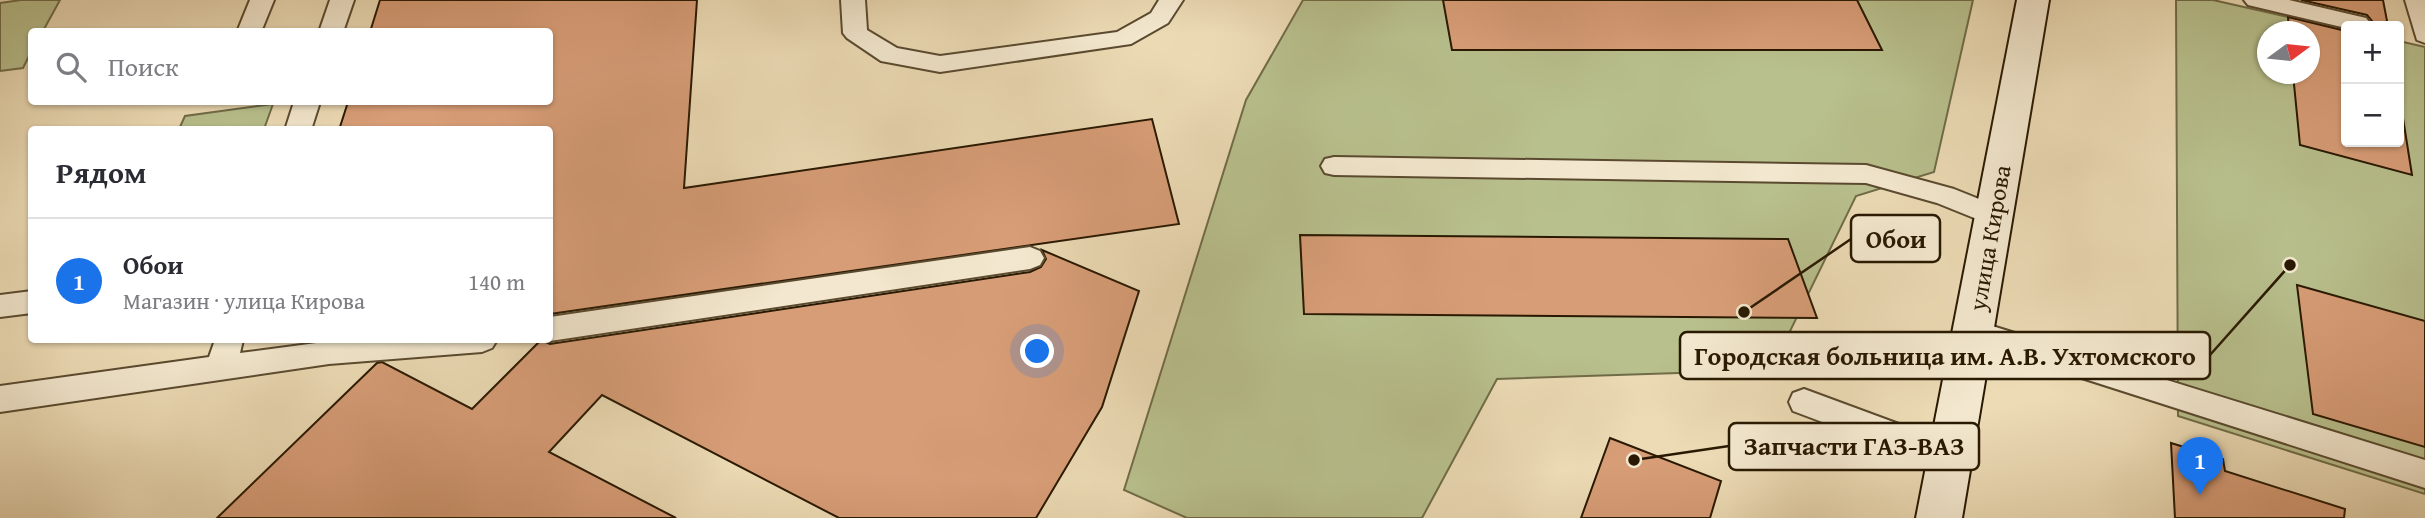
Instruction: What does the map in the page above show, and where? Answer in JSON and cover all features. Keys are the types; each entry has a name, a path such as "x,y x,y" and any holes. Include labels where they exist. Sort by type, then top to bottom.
{"main road":[{"name":"улица Кирова","path":"1939,518 2034,0"}],"lane":[{"path":"251,28 262,0"},
{"path":"332,28 342,0"},
{"path":"853,0 855,33 890,55 940,64 1124,39 1160,18 1171,0"},
{"path":"2256,0 2349,21"},
{"path":"2404,33 2425,37 2417,0"},
{"path":"299,126 306,105"},
{"path":"1334,166 1866,174 1945,196 1994,216"},
{"path":"553,330 1030,258"},
{"path":"0,306 28,302"},
{"path":"1973,332 2425,474"},
{"path":"0,399 224,354 329,352 459,343"},
{"path":"1804,402 1950,457"}],"green space":[{"path":"60,0 45,28 28,28 28,58 23,68 0,71 0,3"},
{"path":"1303,0 1973,0 1934,172 1856,196 1771,370 1497,379 1422,518 1187,518 1124,490 1246,100"},
{"path":"2176,0 2213,0 2306,21 2257,21 2257,84 2320,84 2320,24 2341,29 2341,147 2404,147 2404,42 2425,47 2425,494 2178,416"},
{"path":"273,105 265,126 180,126 185,116"}],"building":[{"path":"380,0 697,0 684,188 1152,119 1179,224 553,314 553,126 340,126 347,105 553,105 553,28 371,28"},
{"path":"1443,0 1857,0 1882,50 1452,50"},
{"path":"2301,0 2383,0 2387,21 2372,21 2367,15"},
{"path":"2288,17 2305,21 2288,21"},
{"path":"2320,25 2341,30 2341,147 2404,147 2404,125 2412,175 2300,145 2294,84 2320,84"},
{"path":"1300,235 1788,239 1817,318 1304,314"},
{"path":"1042,250 1139,291 1102,407 1036,518 839,518 602,395 549,452 676,518 217,518 377,363 382,362 472,409 538,343 550,344 1030,272 1041,267 1046,259"},
{"path":"2297,285 2425,321 2425,447 2313,414"},
{"path":"1610,438 1721,481 1710,518 1581,518"},
{"path":"2171,443 2223,459 2225,471 2345,509 2344,518 2175,518"}],"place":[{"name":"Городская больница им. А.В. Ухтомского","path":"2290,265"},
{"name":"Обои","path":"1744,312"},
{"name":"Запчасти ГАЗ-ВАЗ","path":"1634,460"},
{"name":"Обои","path":"2200,495"}]}
